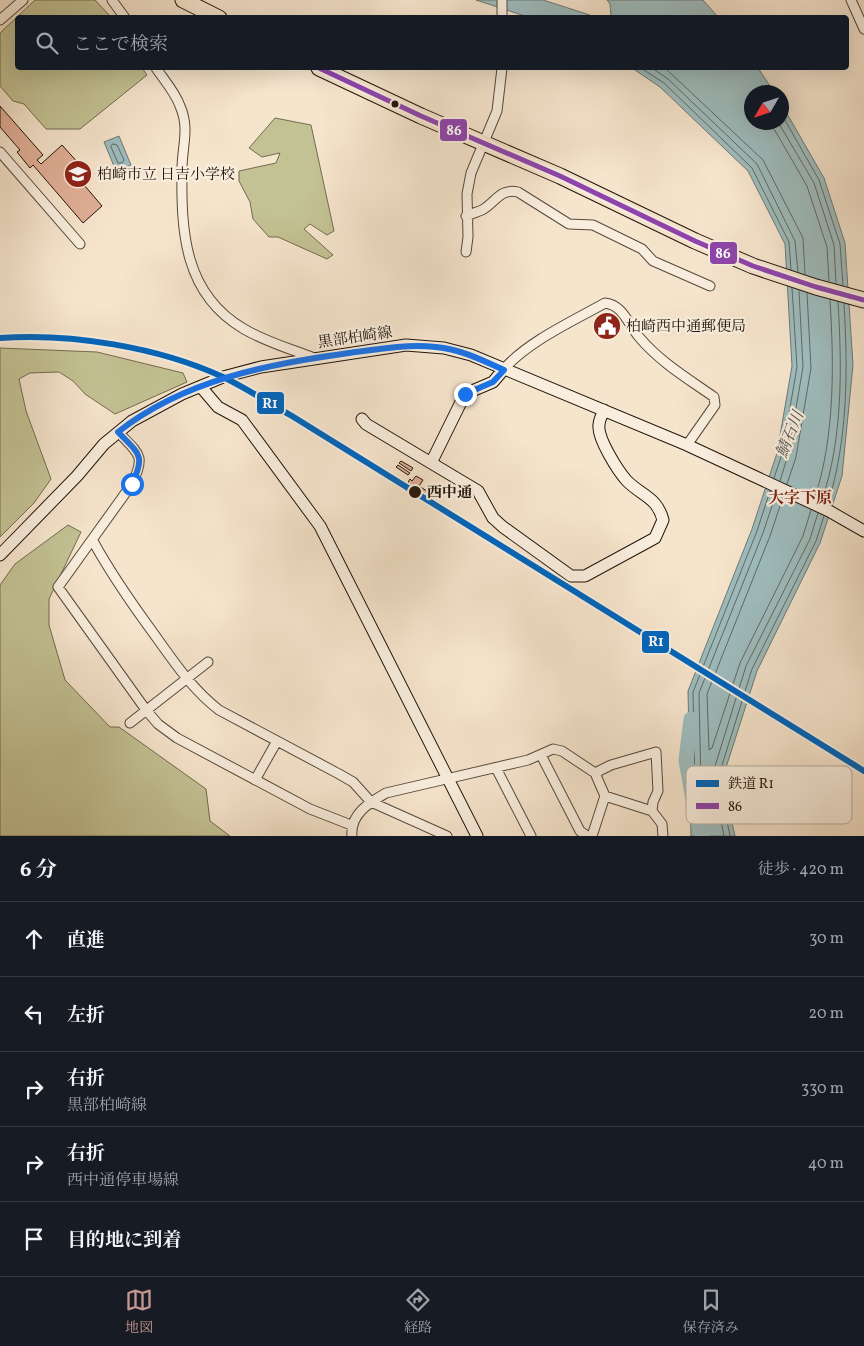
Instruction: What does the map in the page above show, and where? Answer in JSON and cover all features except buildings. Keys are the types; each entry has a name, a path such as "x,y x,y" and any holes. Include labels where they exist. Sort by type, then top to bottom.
{"highway":[{"path":"183,0 212,15"},
{"path":"323,70 484,144 560,176 695,242 762,269 816,287 863,299"}],"main road":[{"name":"黒部柏崎線","path":"0,555 77,476 104,444 144,414 222,377 253,369 314,358 406,345 436,346 471,355 687,445 829,511 864,531"},
{"path":"432,463 465,394 493,382 504,370"},
{"path":"201,387 218,407 242,420 320,526 476,836"},
{"path":"362,419 366,424 478,491 493,518 502,527 571,576 584,576 655,538 663,520 656,502 626,480 615,464 599,430 604,410"}],"street":[{"path":"0,20 23,0"},
{"path":"112,0 123,15"},
{"path":"502,0 502,15"},
{"path":"851,0 864,29"},
{"path":"157,70 180,106 184,120 187,136 182,167 185,234 189,258 197,281 222,314 233,322 268,341 314,358"},
{"path":"466,252 468,237 466,216 467,194 471,173 497,111 502,70"},
{"path":"0,152 80,244"},
{"path":"466,216 483,210 501,194 510,190 518,192 569,224 593,225 642,249 653,261 710,286"},
{"path":"504,370 512,359 605,303 617,306 637,336 655,355 714,397 714,405 687,445"},
{"path":"118,432 138,453 140,466 132,484 93,541 58,587 158,724 177,738 310,809 351,825"},
{"path":"93,541 106,566 186,679 203,698 219,710 352,782 371,802 447,836"},
{"path":"130,723 208,662"},
{"path":"255,780 277,741"},
{"path":"352,836 351,825 355,817 371,802 386,793 496,768 541,755 553,749 562,751 595,773 604,796 592,836"},
{"path":"595,773 611,764 656,752 658,791 652,811"},
{"path":"541,755 580,831 588,836"},
{"path":"496,768 531,836"},
{"path":"604,796 652,811 662,824 663,836"}],"shaded area":[{"path":"35,0 95,0 109,15 19,15"},
{"path":"15,19 15,70 143,70 147,75 80,129 46,129 24,104 13,101 0,86 0,33"},
{"path":"275,118 311,125 334,231 327,235 310,224 304,229 333,255 327,259 278,237 269,237 253,219 250,202 239,181 239,171 276,163 280,153 262,157 249,148"},
{"path":"0,348 97,352 183,373 187,382 115,414 85,394 73,381 59,372 30,373 19,379 26,411 51,479 34,503 0,537"},
{"path":"68,525 81,532 49,599 49,625 65,680 110,727 119,727 206,789 210,821 230,836 0,836 0,585 15,564"}],"water":[{"path":"476,0 543,0 590,15 522,15"},
{"path":"607,0 703,0 716,15 611,15 610,4"},
{"path":"635,70 759,70 769,85 744,85 744,130 789,130 789,117 824,178 845,243 853,365 842,476 820,543 757,671 726,766 690,766 688,691 752,529 777,453 792,366 785,244 748,171 660,87"},
{"path":"119,136 131,165 116,171 104,142"},
{"path":"691,824 732,824 735,836 691,836"}],"waterway":[{"name":"鯖石川","path":"687,766 686,760 691,719"},
{"name":"鯖石川","path":"699,824 702,836"}],"rail line":[{"name":"R1","path":"0,338 56,338 114,344 171,358 232,381 292,416 864,771"}],"transit line":[{"name":"86","path":"323,70 421,116 560,176 695,241 753,266 816,287 864,300"}],"place":[{"name":"柏崎市立 日吉小学校","path":"78,174"},
{"name":"柏崎西中通郵便局","path":"607,326"},
{"name":"西中通","path":"415,492"}],"district":[{"name":"大字下原","path":"800,497"}],"route":[{"path":"132,484 140,466 138,453 118,432 144,414 182,394 222,377 261,367 314,358 406,345 436,346 471,355 504,370 493,382 465,394"}]}
